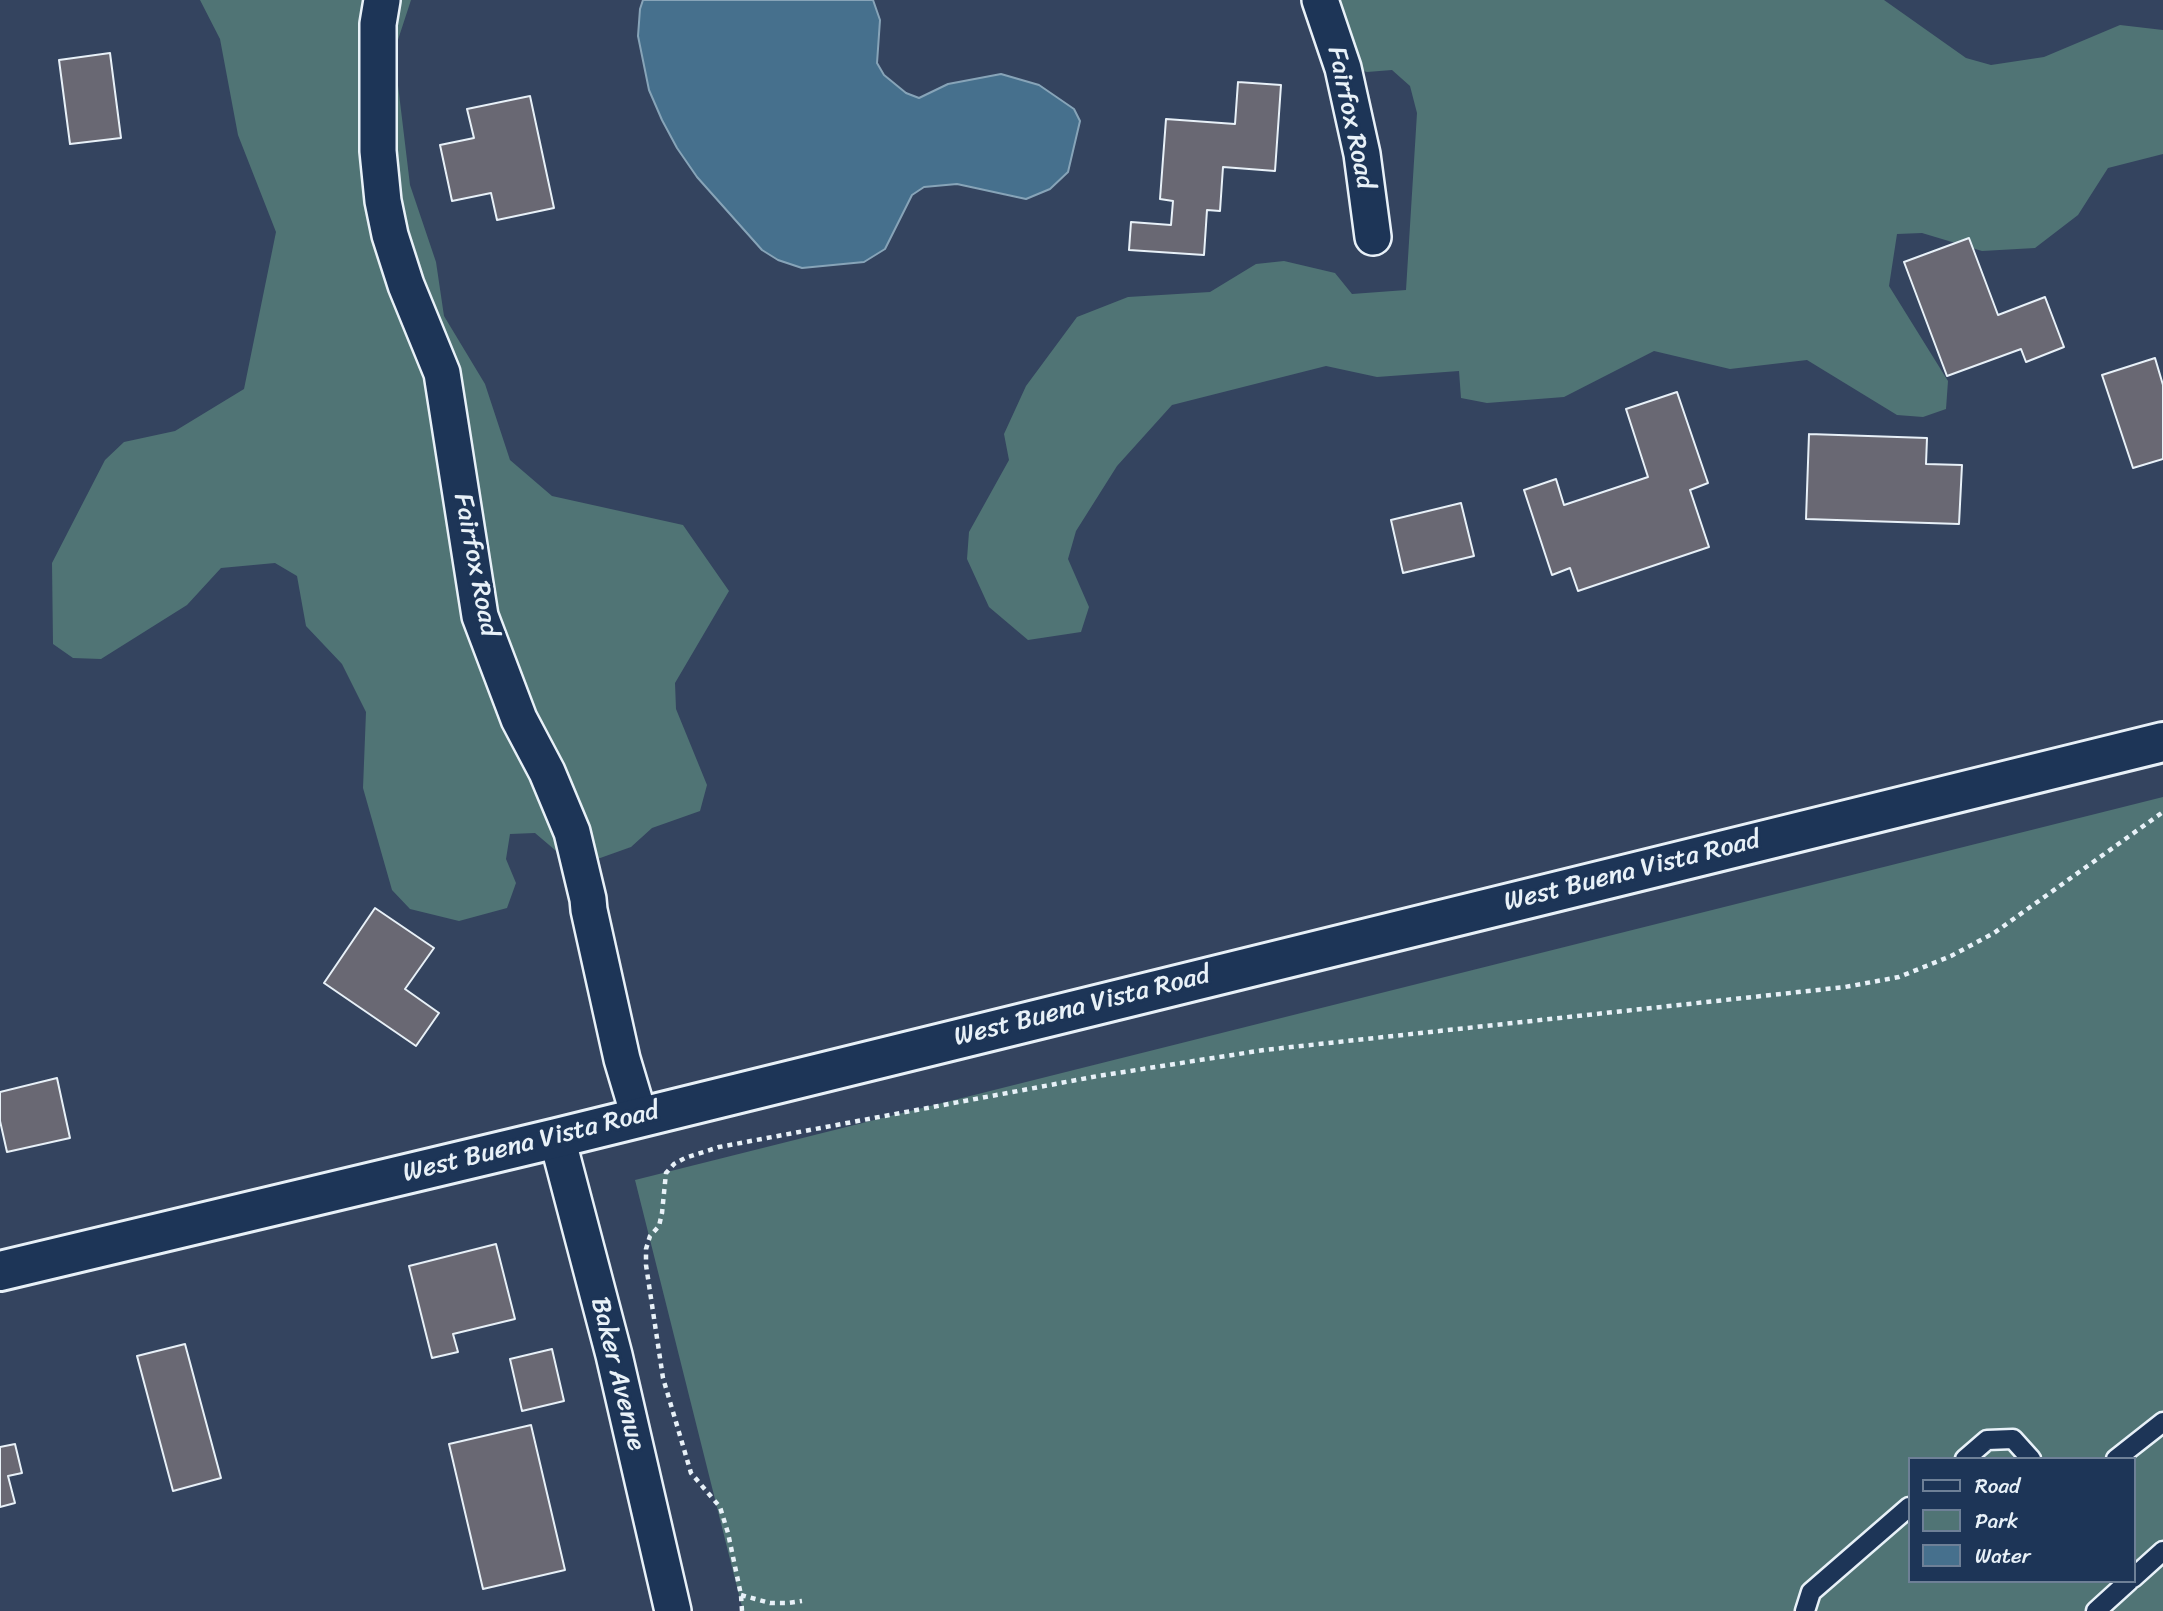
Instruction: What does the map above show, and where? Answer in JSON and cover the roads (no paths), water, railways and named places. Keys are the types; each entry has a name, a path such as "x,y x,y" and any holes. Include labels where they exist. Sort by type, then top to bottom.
{"street":[{"name":"Fairfox Road","path":"382,0 378,24 378,151 383,201 390,234 406,285 442,373 480,616 519,719 547,772 572,832 622,1059 639,1116"},
{"name":"Fairfox Road","path":"1320,0 1343,68 1362,154 1373,237"},
{"name":"West Buena Vista Road","path":"0,1271 557,1138 2163,742"},
{"name":"Baker Avenue","path":"557,1138 614,1354 673,1611"}],"lane":[{"path":"2119,1457 2163,1422"},
{"path":"1967,1457 1987,1440 2013,1439 2029,1457"},
{"path":"1805,1611 1811,1592 1908,1508"},
{"path":"2135,1576 2163,1551"},
{"path":"2096,1611 2127,1583"}],"water":[{"path":"643,0 873,0 880,20 877,63 884,75 906,93 919,98 948,84 1001,74 1039,85 1074,109 1080,121 1068,172 1050,189 1026,199 957,184 924,187 912,195 885,249 864,262 802,268 778,260 762,250 697,177 662,120 649,90 638,36"}]}
